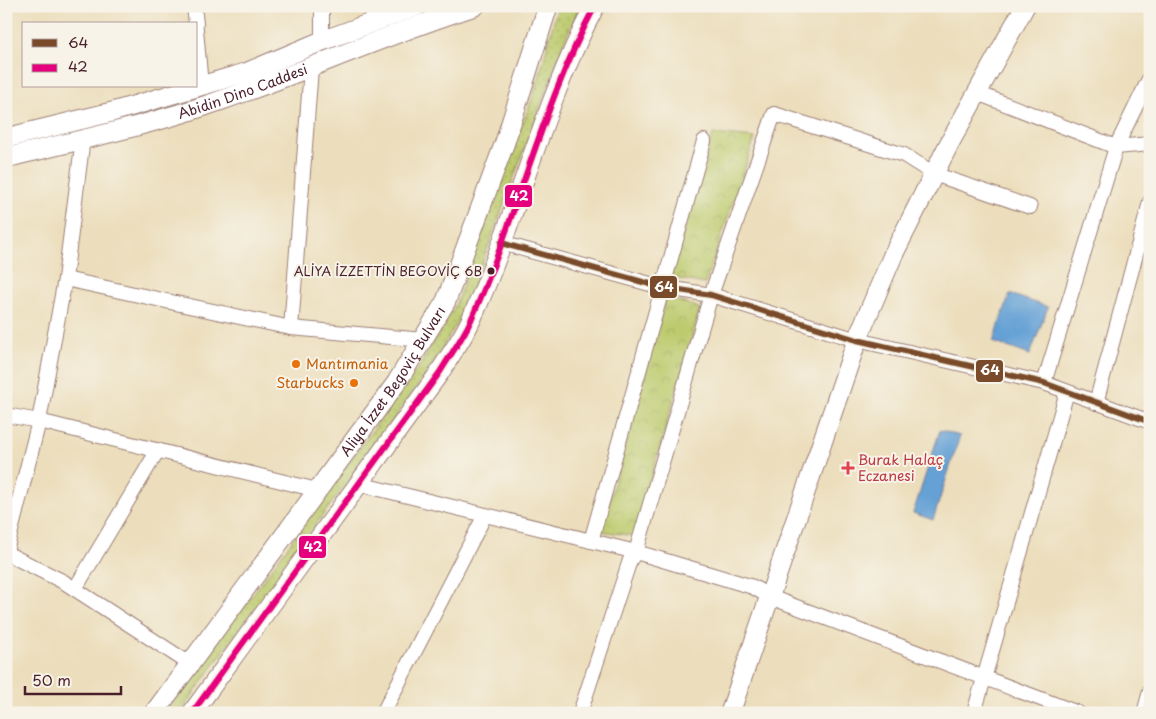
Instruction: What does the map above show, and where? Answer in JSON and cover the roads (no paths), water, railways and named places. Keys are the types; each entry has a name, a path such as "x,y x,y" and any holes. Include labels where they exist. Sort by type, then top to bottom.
{"main road":[{"name":"Abidin Dino Caddesi","path":"6,158 167,118 311,68 434,19 474,6"},
{"name":"Aliya İzzet Begoviç Bulvarı","path":"154,713 397,382 446,301 505,142 548,6"},
{"path":"192,713 440,372 470,322 555,97 583,28 595,6"},
{"path":"730,713 857,340 892,255 1025,6"},
{"name":"Abidin Dino Caddesi","path":"198,87 248,72 322,41 415,7"},
{"name":"Abidin Dino Caddesi","path":"6,138 112,112 194,88"}],"street":[{"path":"194,6 196,22"},
{"path":"322,6 322,41"},
{"path":"198,52 201,86"},
{"path":"292,328 311,68"},
{"path":"1044,383 1116,147 1150,77"},
{"path":"977,93 1116,147 1150,144"},
{"path":"580,713 630,560 636,552 711,295 774,114 904,155 934,174 1030,207"},
{"path":"83,138 65,279 38,421 6,552 75,589 190,664"},
{"path":"591,541 661,287 704,141"},
{"path":"1096,402 1150,202"},
{"path":"500,243 661,287 711,295 857,340 1044,383 1150,422"},
{"path":"65,279 292,328 424,340"},
{"path":"974,713 1067,392"},
{"path":"6,414 316,490"},
{"path":"75,589 158,450"},
{"path":"360,484 636,552 753,587 770,597 1078,713"},
{"path":"383,713 485,516"},
{"path":"1144,713 1150,691"}],"water":[{"path":"1010,294 1048,307 1030,355 993,342"},
{"path":"940,430 960,436 933,520 913,513"}],"place":[{"name":"ALİYA İZZETTİN BEGOVİÇ 6B","path":"491,271"},
{"name":"Mantımania","path":"296,364"},
{"name":"Starbucks","path":"354,383"},
{"name":"Burak Halaç Eczanesi","path":"848,468"}]}
